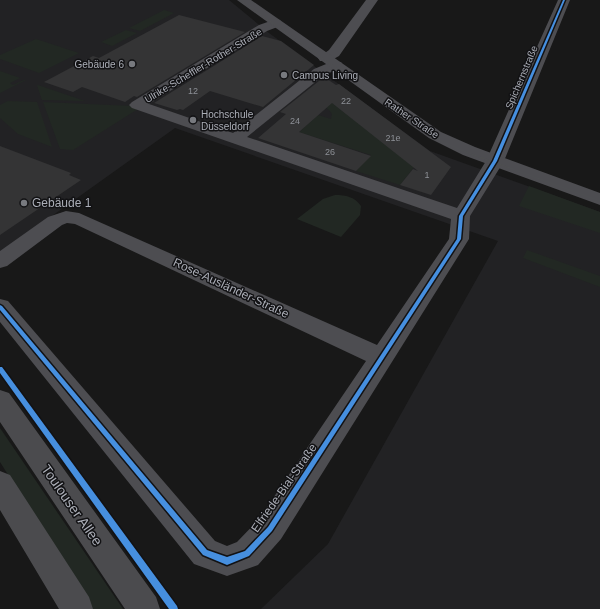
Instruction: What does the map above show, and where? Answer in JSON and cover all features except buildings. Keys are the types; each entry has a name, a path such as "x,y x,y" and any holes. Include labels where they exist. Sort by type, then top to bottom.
{"main road":[{"name":"Toulouser Allee","path":"0,401 144,609"},
{"path":"0,484 77,609"}],"street":[{"name":"Rather Straße","path":"243,0 435,135 454,145 495,161 600,199"},
{"path":"235,139 330,62 334,53 372,0"},
{"name":"Spichernstraße","path":"495,161 564,0"},
{"name":"Ulrike-Scheffler-Rother-Straße","path":"276,24 263,28 137,105 461,216"},
{"name":"Elfriede-Bial-Straße","path":"0,307 205,553 227,561 247,554 270,529 382,358 458,238 461,216 495,161"},
{"name":"Rose-Ausländer-Straße","path":"0,261 55,221 66,217 79,219 382,358"}],"shaded area":[{"path":"0,0 229,0 269,33 430,151 600,212 600,609 261,609 328,544 498,241 175,128 0,253"},
{"path":"164,10 174,13 140,31 129,28"},
{"path":"126,30 137,33 112,46 101,42"},
{"path":"36,39 79,53 39,73 0,59 0,55"},
{"path":"0,71 20,78 10,83 13,85 26,80 0,93"},
{"path":"38,85 85,101 42,100"},
{"path":"317,91 414,167 400,185 356,171 371,155 299,132 318,115 331,119 332,114 329,110 315,99"},
{"path":"8,101 37,102 52,147 18,134 0,118 0,105"},
{"path":"43,102 133,106 138,109 73,150 60,149"},
{"path":"529,186 600,212 600,233 519,206"},
{"path":"335,195 350,197 356,200 361,206 360,215 341,237 297,219 323,199"},
{"path":"527,250 600,276 600,287 523,258"},
{"path":"0,428 123,609 93,609 0,462"}],"tram line":[{"path":"240,0 418,126 443,142 466,152 600,201"}],"cycle path":[{"path":"0,307 205,553 227,561 247,554 270,529 459,239 461,216 495,161 564,0"},
{"path":"0,369 174,609"}],"place":[{"name":"Gebäude 6","path":"132,64"},
{"name":"Campus Living","path":"284,75"},
{"name":"Hochschule Düsseldorf","path":"193,120"},
{"name":"Gebäude 1","path":"24,203"}]}
